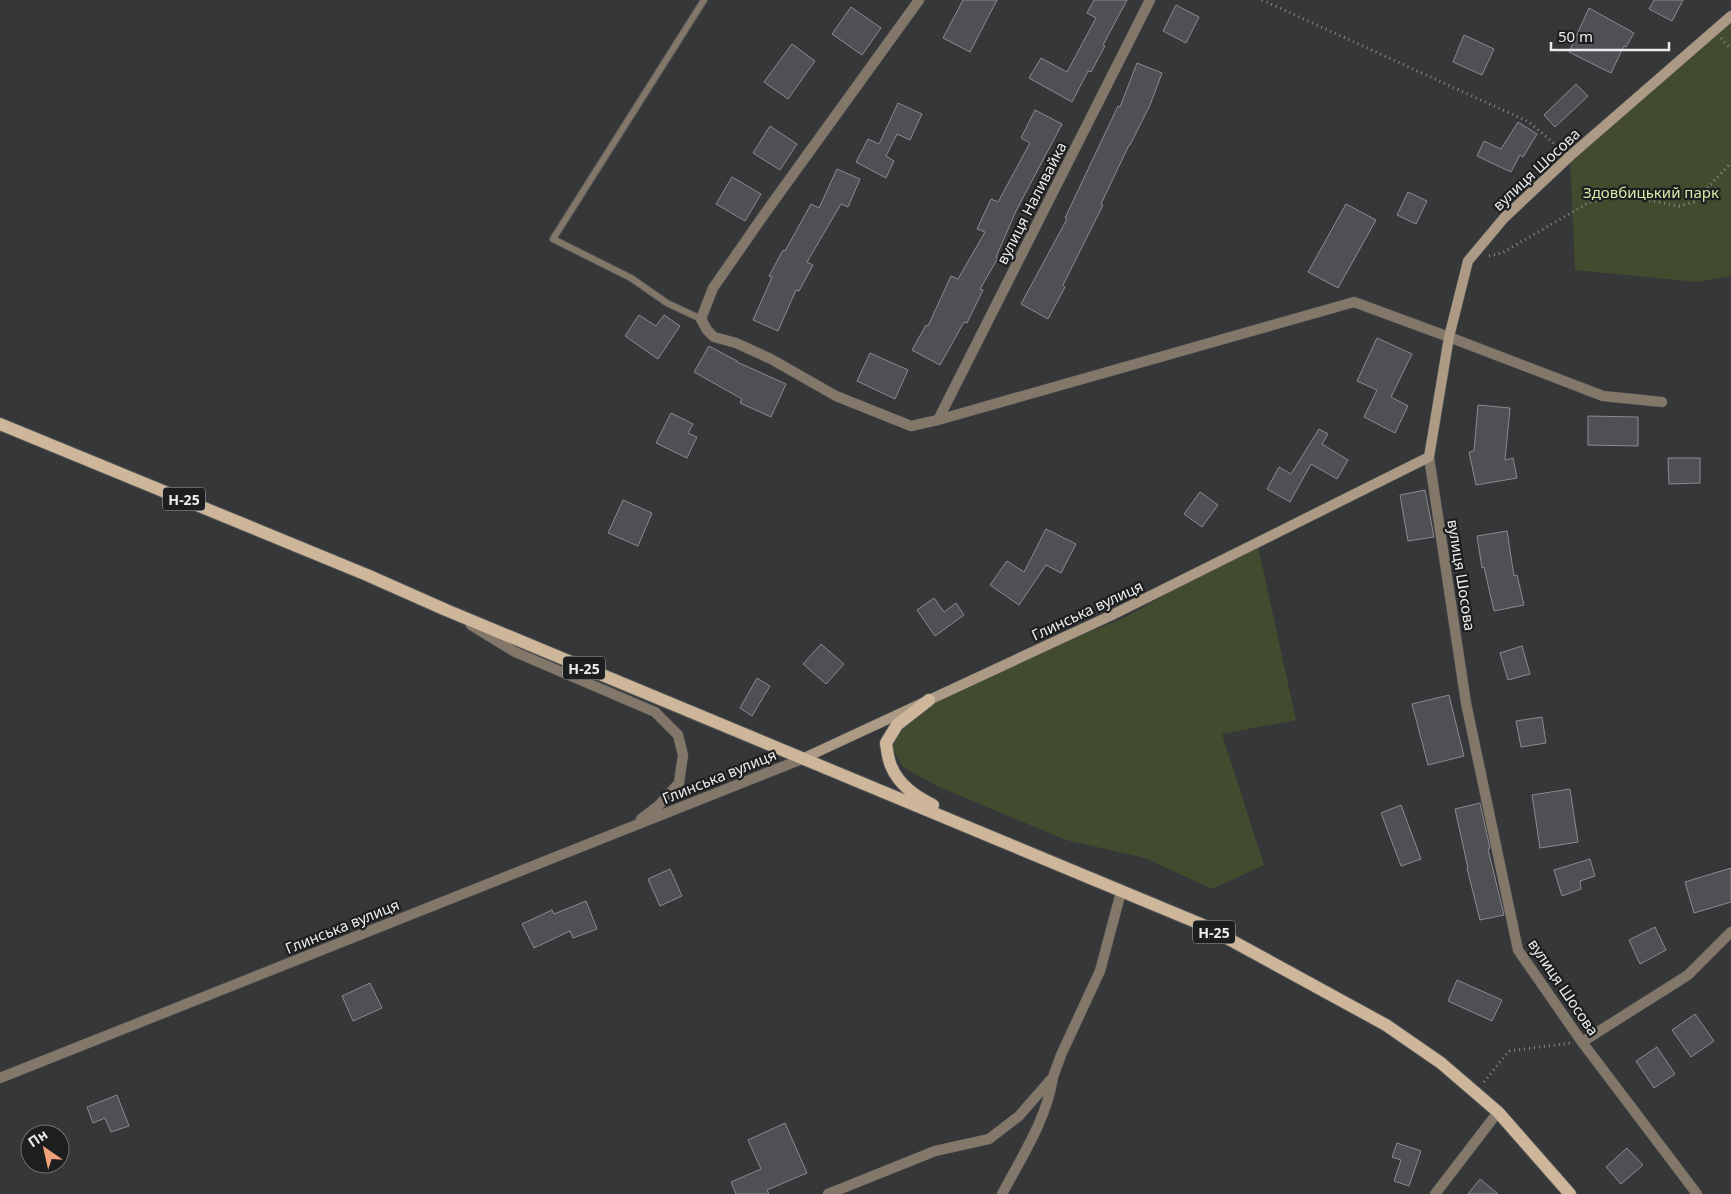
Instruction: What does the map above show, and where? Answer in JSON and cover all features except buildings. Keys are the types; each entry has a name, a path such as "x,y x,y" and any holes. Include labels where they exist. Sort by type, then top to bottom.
{"main road":[{"name":"вулиця Шосова","path":"1428,457 1449,337 1468,261 1504,218 1570,156 1731,16"},
{"name":"Н-25","path":"0,424 367,575 446,610 1203,926 1386,1025 1441,1063 1498,1112 1570,1194"},
{"name":"Глинська вулиця","path":"802,759 1112,615 1428,457"},
{"path":"929,700 897,725 886,742 890,765 904,786 919,798 988,830 996,840"}],"street":[{"path":"919,0 713,288 701,319 707,330 714,337 736,343 771,359 836,396 911,426 1354,302 1603,396 1662,402"},
{"name":"вулиця Наливайка","path":"938,420 1150,0"},
{"name":"вулиця Шосова","path":"1428,457 1466,703 1518,950 1582,1042 1697,1194"},
{"path":"446,610 515,652 655,712 678,735 684,755 679,783 658,806 632,827"},
{"name":"Глинська вулиця","path":"0,1078 802,759"},
{"path":"1002,1194 1030,1142 1051,1095 1053,1077 1061,1055 1100,971 1121,892"},
{"path":"1582,1042 1688,975 1731,932"},
{"path":"828,1194 935,1151 989,1139 1018,1116 1053,1077"},
{"path":"1434,1194 1498,1112"}],"lane":[{"path":"701,319 667,303 631,278 553,239 704,0"}],"path":[{"path":"1262,0 1529,122 1570,156"},
{"path":"1722,39 1731,49"},
{"path":"1468,261 1502,253 1588,202 1614,196 1679,206 1694,202 1731,163"},
{"path":"1475,1092 1510,1051 1582,1042"}],"green space":[{"name":"Здовбицький парк","path":"1731,17 1731,276 1697,282 1575,270 1570,156"},
{"path":"1257,542 1296,720 1222,734 1264,865 1212,889 1145,858 1066,840 937,786 903,767 891,743 896,718 980,677 1126,617"}]}
